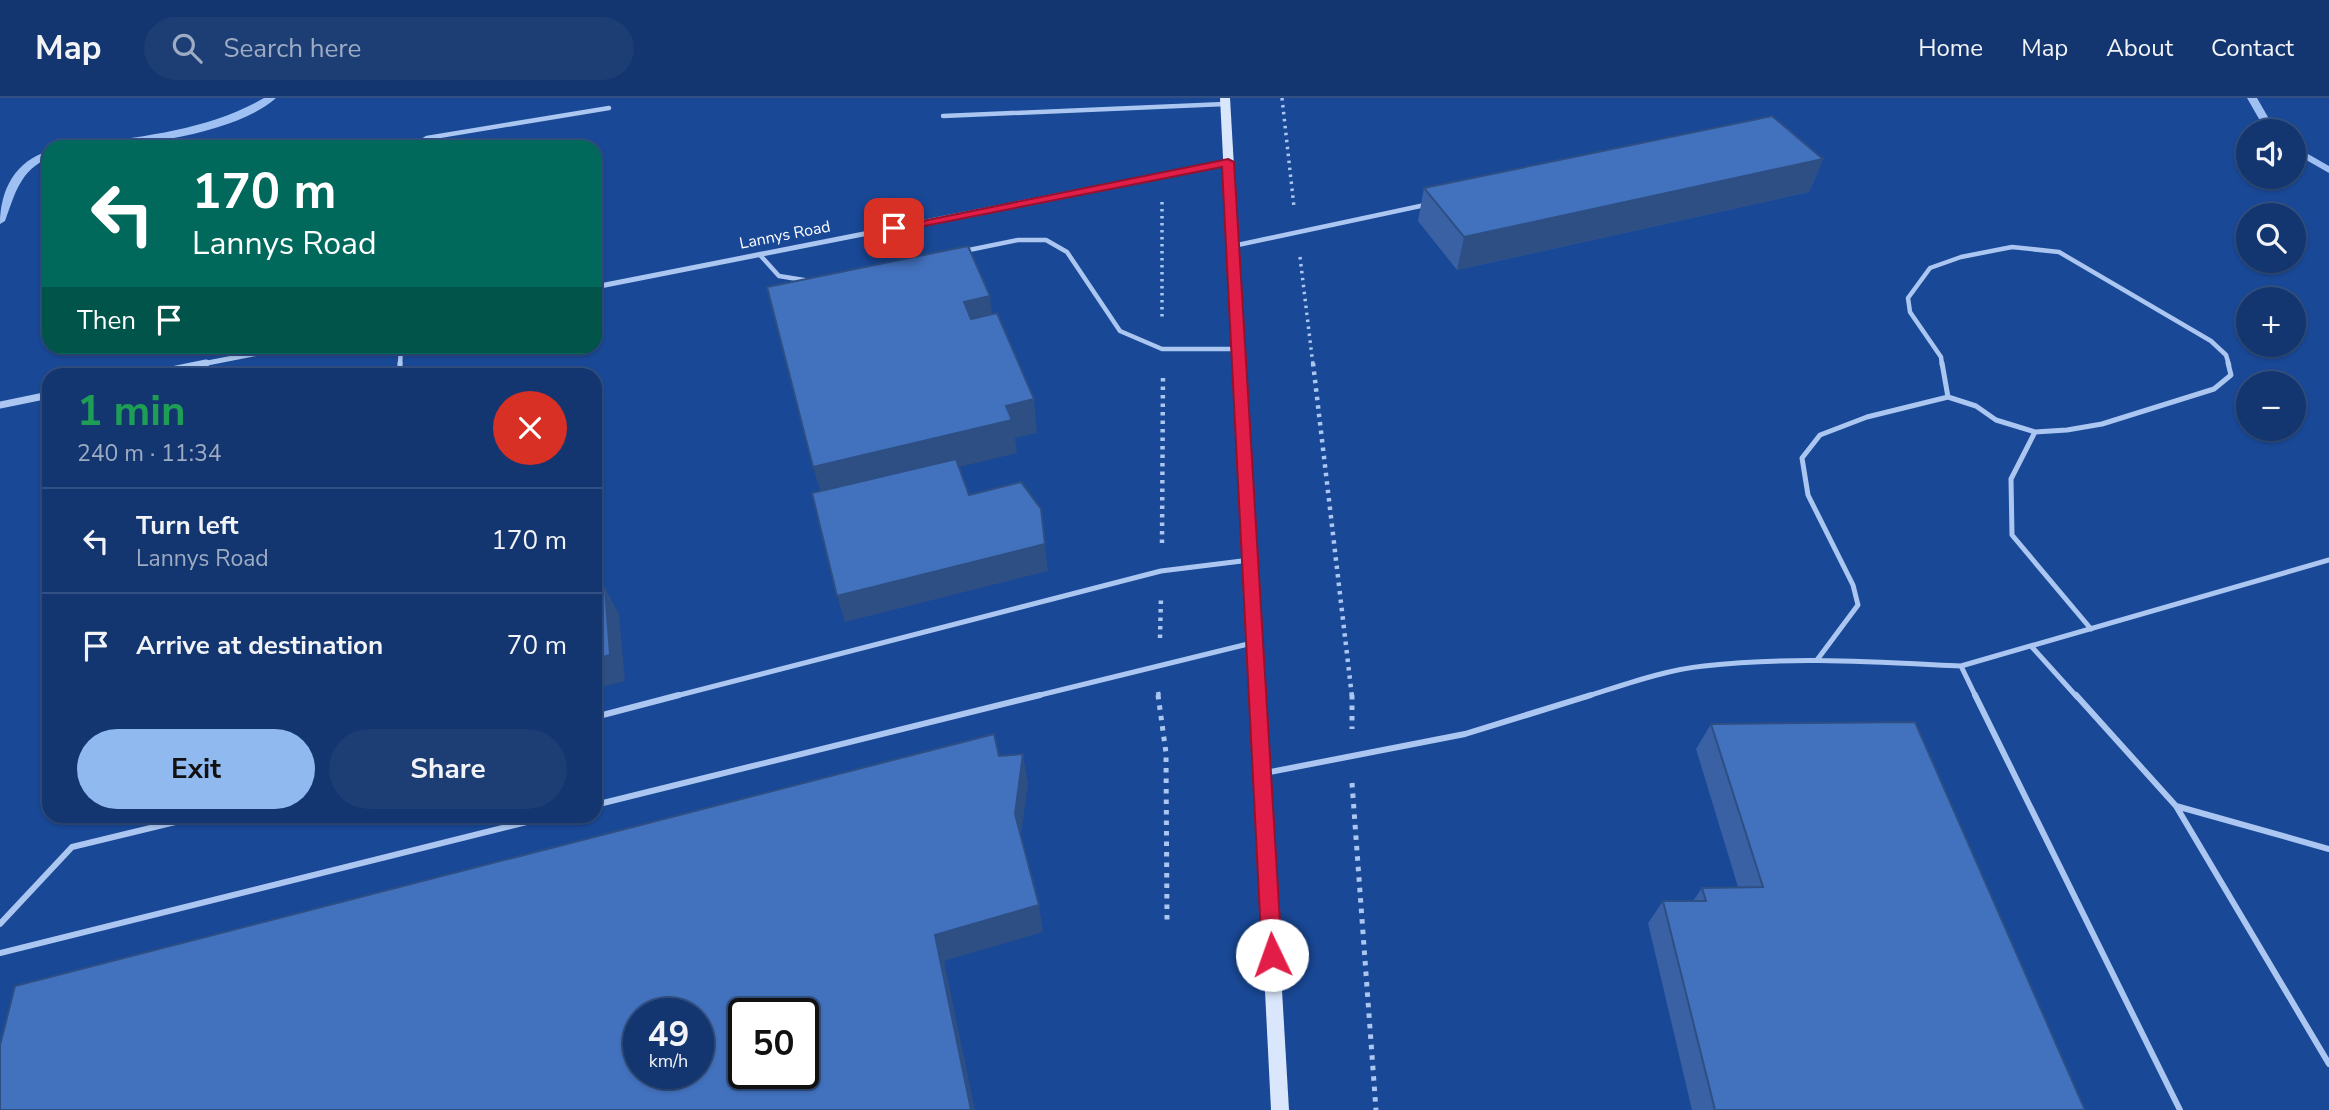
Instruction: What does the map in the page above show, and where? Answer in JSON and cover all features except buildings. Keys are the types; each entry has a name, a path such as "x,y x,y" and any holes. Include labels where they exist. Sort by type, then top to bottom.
{"main road":[{"path":"1225,101 1280,1110"}],"street":[{"name":"Lannys Road","path":"602,286 1228,162"},
{"path":"182,368 253,354"},
{"path":"0,404 42,396"}],"lane":[{"path":"943,116 1225,101"},
{"path":"424,140 609,108"},
{"path":"1233,246 1432,204"},
{"path":"950,254 1018,240 1046,240 1067,252 1120,331 1163,349 1238,349"},
{"path":"1817,660 1858,605 1853,585 1808,495 1802,458 1820,435 1867,417 1948,397 1976,406 1996,420 2035,432 2102,424 2214,389 2231,375 2226,355 2191,327 2059,251 2012,247 1930,268 1908,298 1910,312 1941,357 1948,397"},
{"path":"760,255 779,276 815,281"},
{"path":"2035,432 2011,479 2012,535 2091,629"},
{"path":"602,715 1161,571 1250,560"},
{"path":"1262,773 1465,734 1651,677 1703,666 1817,660 1961,666 2329,561"},
{"path":"602,802 1159,664 1255,643"},
{"path":"2031,646 2176,806 2329,1063"},
{"path":"1961,666 2180,1110"},
{"path":"2176,806 2329,849"},
{"path":"0,924 72,848 172,823"},
{"path":"0,953 523,823"}],"path":[{"path":"1282,98 1353,707 1351,758 1376,1110"},
{"path":"1161,176 1163,349 1158,700 1166,753 1167,921"}],"waterway":[{"path":"139,140 207,127 251,110 271,98"},
{"path":"2252,98 2264,119"},
{"path":"2306,156 2329,170"},
{"path":"0,221 11,189 21,172 42,157"}],"route":[{"path":"894,228 1228,162 1272,955"}]}
